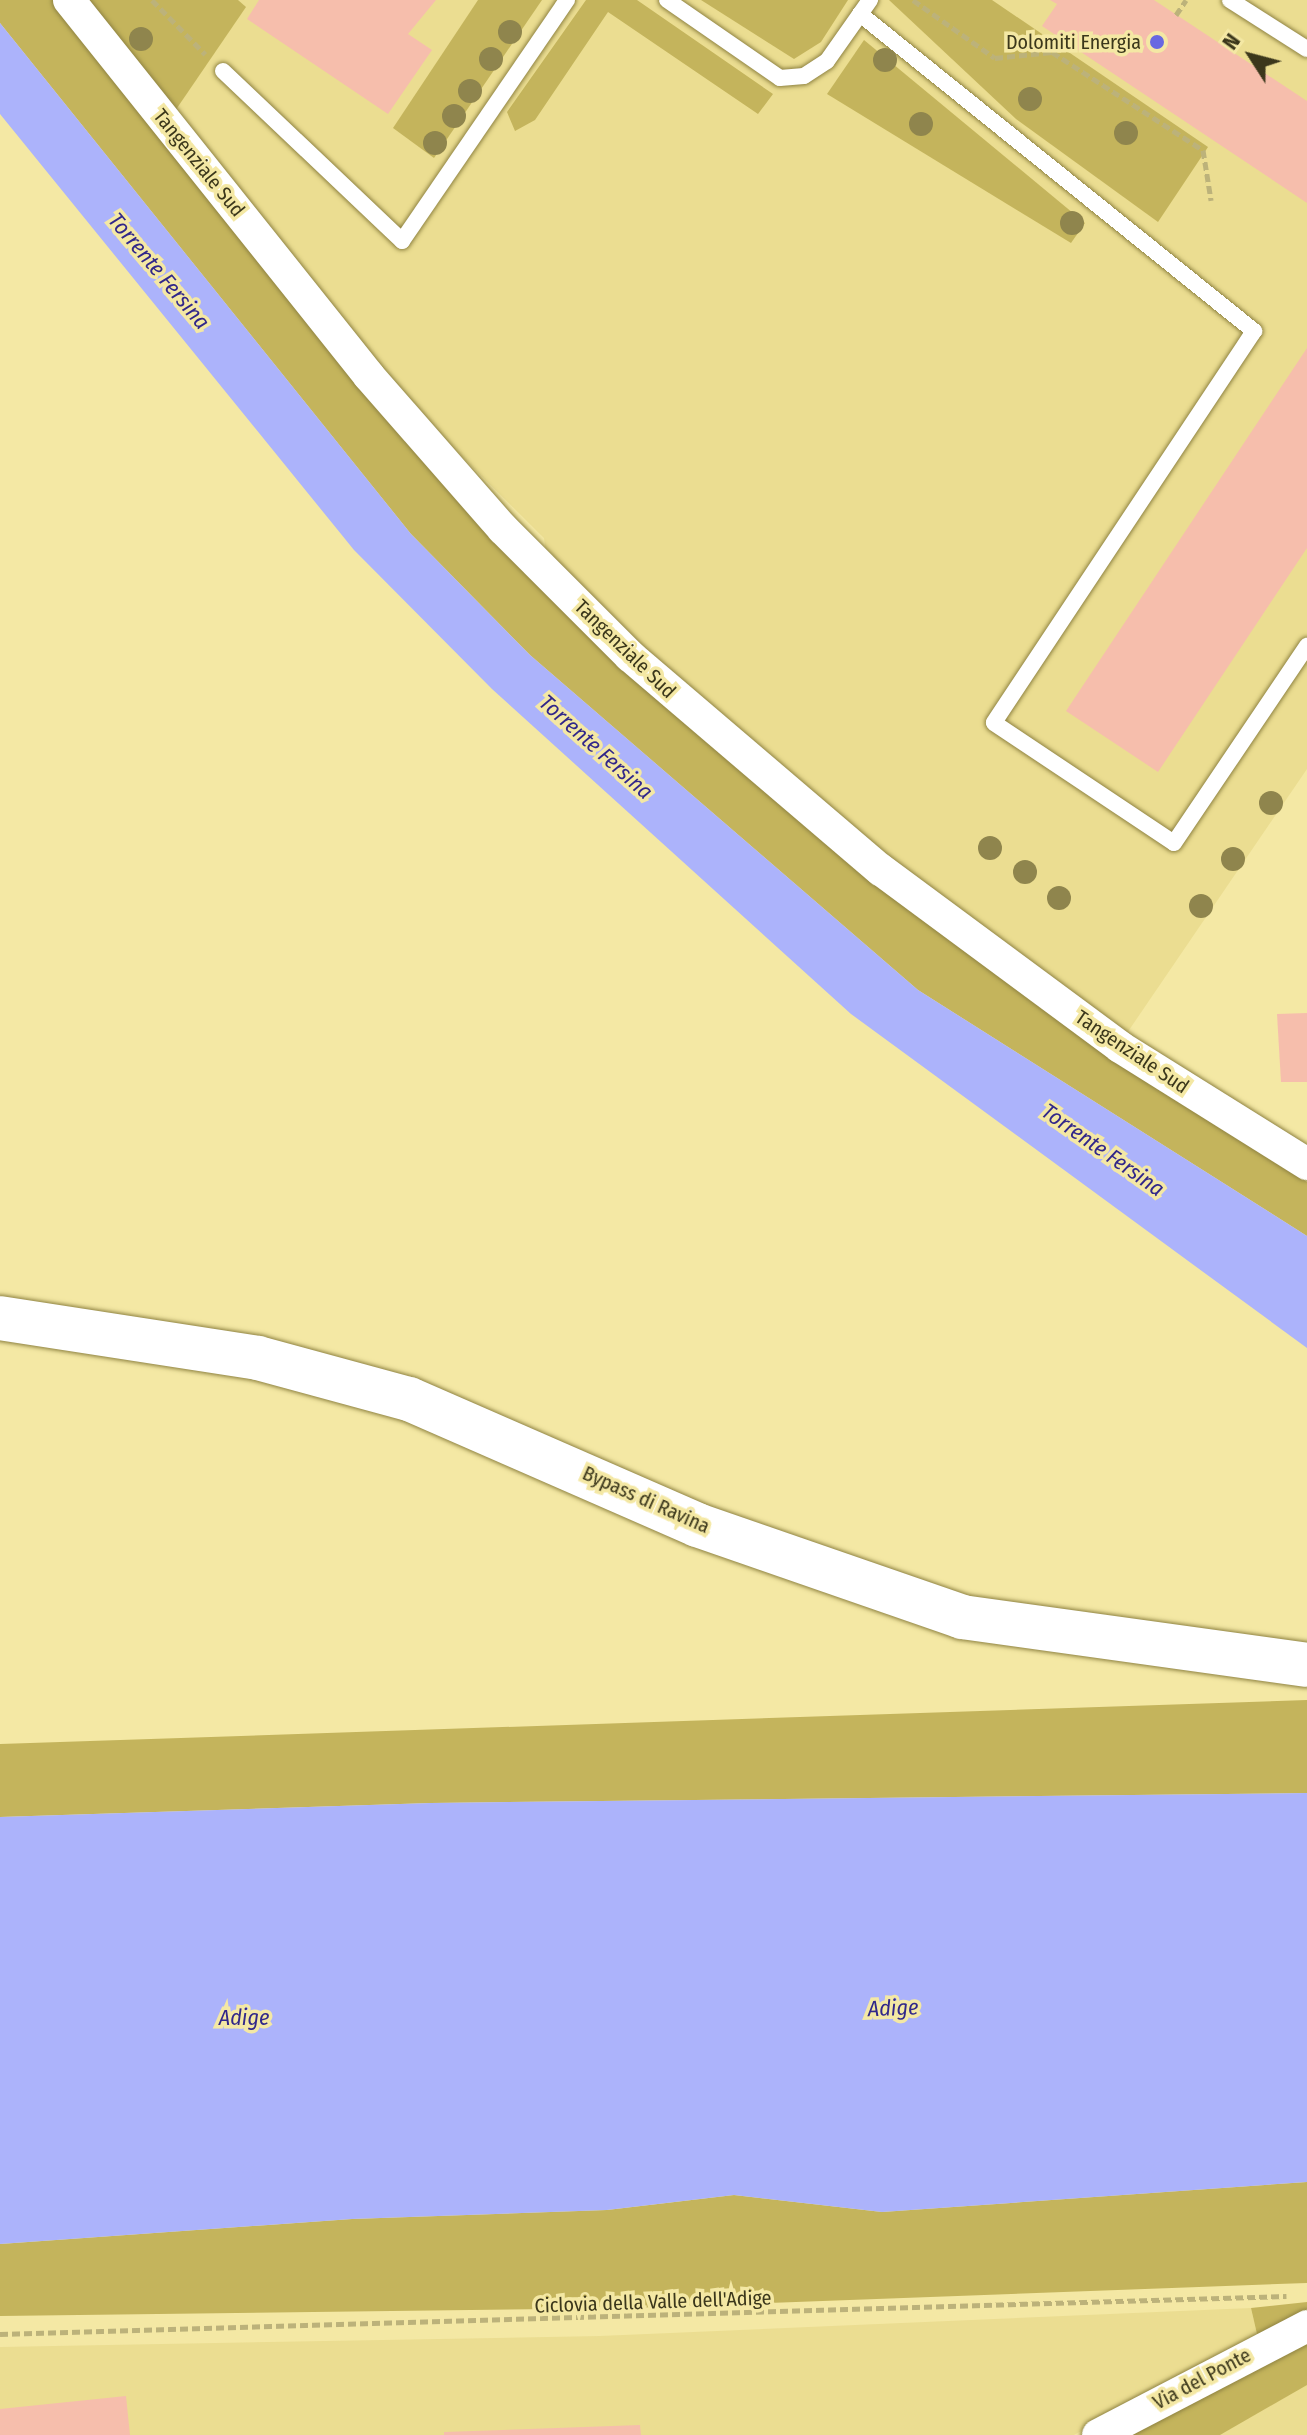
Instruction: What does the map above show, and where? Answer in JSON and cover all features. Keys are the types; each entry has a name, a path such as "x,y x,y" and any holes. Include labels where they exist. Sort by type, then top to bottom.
{"highway":[{"name":"Bypass di Ravina","path":"0,1293 279,1339 438,1385 704,1501 971,1587 1300,1650"},
{"name":"Bypass di Ravina","path":"0,1318 213,1349 409,1399 697,1525 962,1617 1300,1650"}],"street":[{"name":"Tangenziale Sud","path":"69,0 369,376 503,529 630,656 881,870 1120,1047 1307,1164"},
{"name":"Via del Ponte","path":"1098,2435 1307,2326"}],"lane":[{"path":"223,71 402,241 567,0"},
{"path":"667,0 780,78 804,76 827,61 865,7 1254,331 994,723 1174,843 1307,646"},
{"path":"1230,0 1307,49"}],"path":[{"path":"152,0 223,71"},
{"path":"913,0 995,58 1052,52 1203,150 1211,200"},
{"path":"1176,15 1186,0"},
{"name":"Ciclovia della Valle dell'Adige","path":"0,2334 1291,2295"}],"shaded area":[{"path":"0,0 56,0 429,464 1121,1058 1307,1182 1307,1236 918,990 530,655 411,534 0,23"},
{"path":"84,0 1307,0 1307,769 1125,1036 888,862 743,744 546,553 544,538 401,396"},
{"path":"84,0 238,0 246,7 175,111"},
{"path":"478,0 542,0 434,158 393,128"},
{"path":"586,0 637,0 773,94 758,114 608,12 535,120 515,131 507,112"},
{"path":"701,0 848,0 821,42 794,59"},
{"path":"889,0 992,0 1208,147 1158,222 1016,119"},
{"path":"864,40 1085,223 1071,243 827,94"},
{"path":"1307,1700 1307,1793 431,1803 0,1817 0,1744"},
{"path":"1307,2182 1307,2283 632,2308 0,2316 0,2244 352,2219 607,2210 734,2195 882,2212"},
{"path":"1307,2302 1307,2318 1257,2334 1251,2308"},
{"path":"1251,2308 1257,2334 1074,2435 0,2435 0,2347 600,2336"},
{"path":"1307,2341 1307,2435 1118,2435"},
{"path":"1307,2341 1307,2385 1220,2435 1118,2435"}],"water":[{"name":"Torrente Fersina","path":"0,23 411,534 530,655 918,990 1307,1236 1307,1348 851,1014 492,689 354,550 0,114"},
{"name":"Adige","path":"1307,1793 1307,2182 882,2212 734,2195 607,2210 352,2219 0,2244 0,1817 431,1803"}],"building":[{"path":"259,0 436,0 408,34 432,50 388,114 247,19"},
{"path":"1050,0 1154,0 1307,101 1307,203 1042,26 1057,4"},
{"path":"1307,348 1307,548 1158,772 1066,711"},
{"path":"1307,1013 1307,1082 1281,1082 1277,1014"},
{"path":"126,2396 130,2435 0,2435 0,2409"},
{"path":"640,2425 641,2435 444,2435 444,2432"}],"place":[{"name":"Dolomiti Energia","path":"1157,42"}]}
